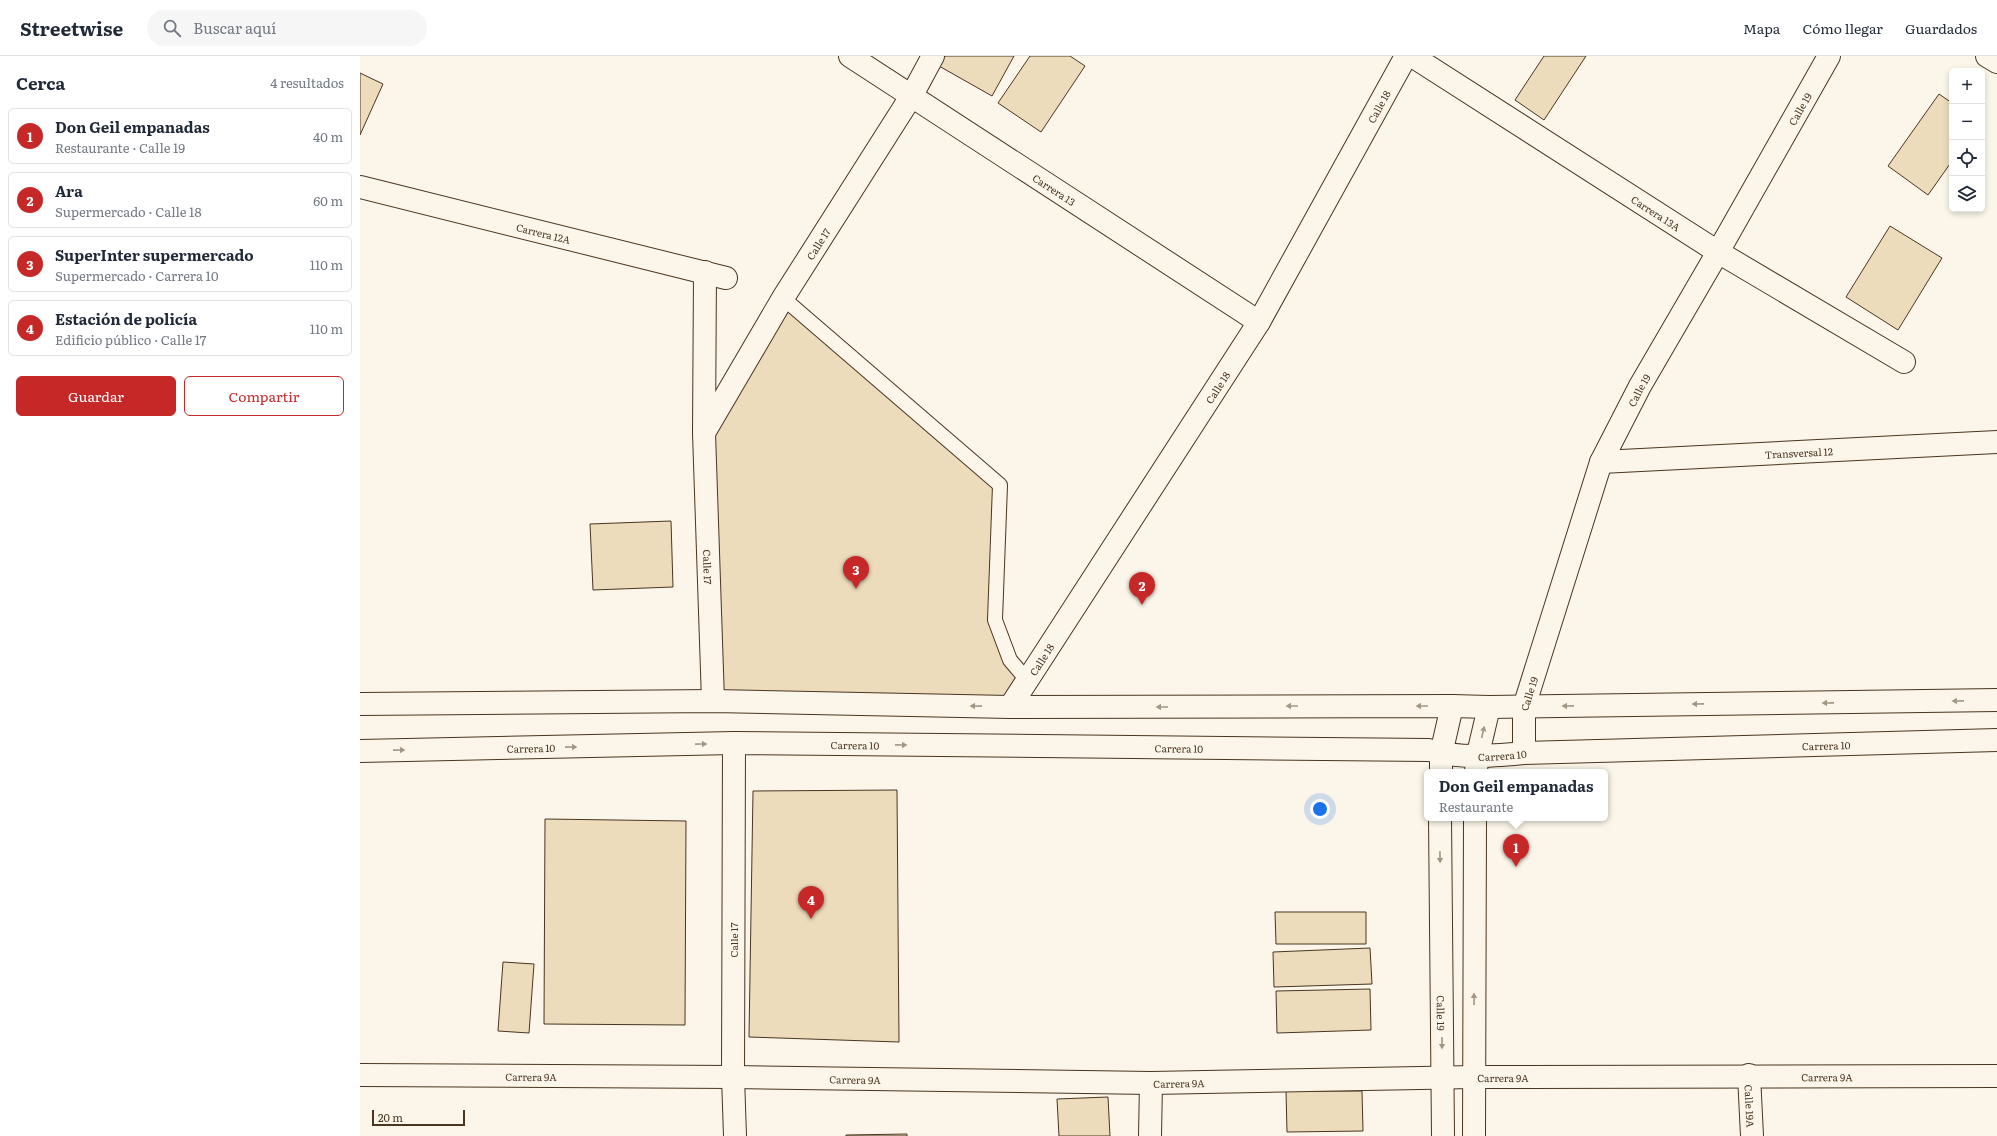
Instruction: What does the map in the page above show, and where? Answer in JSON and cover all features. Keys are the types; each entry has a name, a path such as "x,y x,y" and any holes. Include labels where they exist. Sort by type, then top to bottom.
{"street":[{"name":"Carrera 13","path":"850,56 1259,322"},
{"name":"Calle 17","path":"704,433 783,298 912,95 932,56"},
{"name":"Calle 18","path":"1010,707 1259,322 1406,56"},
{"name":"Carrera 13A","path":"1412,56 1718,252 1904,362"},
{"name":"Calle 19","path":"1524,753 1524,707 1602,462 1640,386 1829,56"},
{"path":"1987,56 1997,62"},
{"name":"Carrera 12A","path":"360,187 726,278"},
{"name":"Calle 17","path":"705,272 704,433 713,701"},
{"name":"Transversal 12","path":"1602,462 1997,442"},
{"path":"360,704 713,701 1010,707 1524,707 1997,700"},
{"path":"1441,763 1452,706"},
{"path":"1476,765 1489,707"},
{"name":"Carrera 10","path":"360,751 734,744 1429,750 1441,763 1476,765 1524,753 1997,740"},
{"name":"Calle 17","path":"734,744 733,1077 735,1136"},
{"name":"Calle 19","path":"1440,821 1443,1136"},
{"path":"1474,1136 1475,821"},
{"name":"Carrera 9A","path":"360,1075 733,1077 1151,1083 1474,1077 1749,1075 1997,1076"},
{"name":"Calle 19A","path":"1749,1075 1752,1136"},
{"path":"1150,1136 1151,1083"}],"lane":[{"path":"783,298 1000,485 995,620 1010,660 1027,680"}],"building":[{"path":"945,56 1014,56 992,96 939,66"},
{"path":"1030,56 1070,56 1085,66 1041,132 998,103"},
{"path":"1544,56 1586,56 1544,120 1515,100"},
{"path":"360,73 383,84 360,135"},
{"path":"1939,94 1949,101 1949,165 1928,195 1888,166"},
{"path":"1890,226 1942,258 1898,330 1846,297"},
{"path":"783,298 1000,485 995,620 1027,680 1010,707 713,701 704,433"},
{"path":"671,521 673,587 593,590 590,524"},
{"path":"897,790 899,1042 749,1037 753,791"},
{"path":"545,819 686,821 685,1025 544,1024"},
{"path":"1275,912 1366,912 1366,944 1276,944"},
{"path":"1370,948 1372,984 1274,987 1273,952"},
{"path":"503,962 534,964 529,1033 498,1031"},
{"path":"1370,989 1371,1030 1277,1033 1276,991"},
{"path":"1286,1091 1362,1091 1363,1131 1287,1132"},
{"path":"1108,1097 1110,1136 1059,1136 1057,1099"},
{"path":"907,1134 907,1136 846,1136 846,1135"}],"place":[{"name":"SuperInter supermercado","path":"856,589"},
{"name":"Ara","path":"1142,605"},
{"name":"Don Geil empanadas","path":"1516,867"},
{"name":"Estación de policía","path":"811,919"}]}
